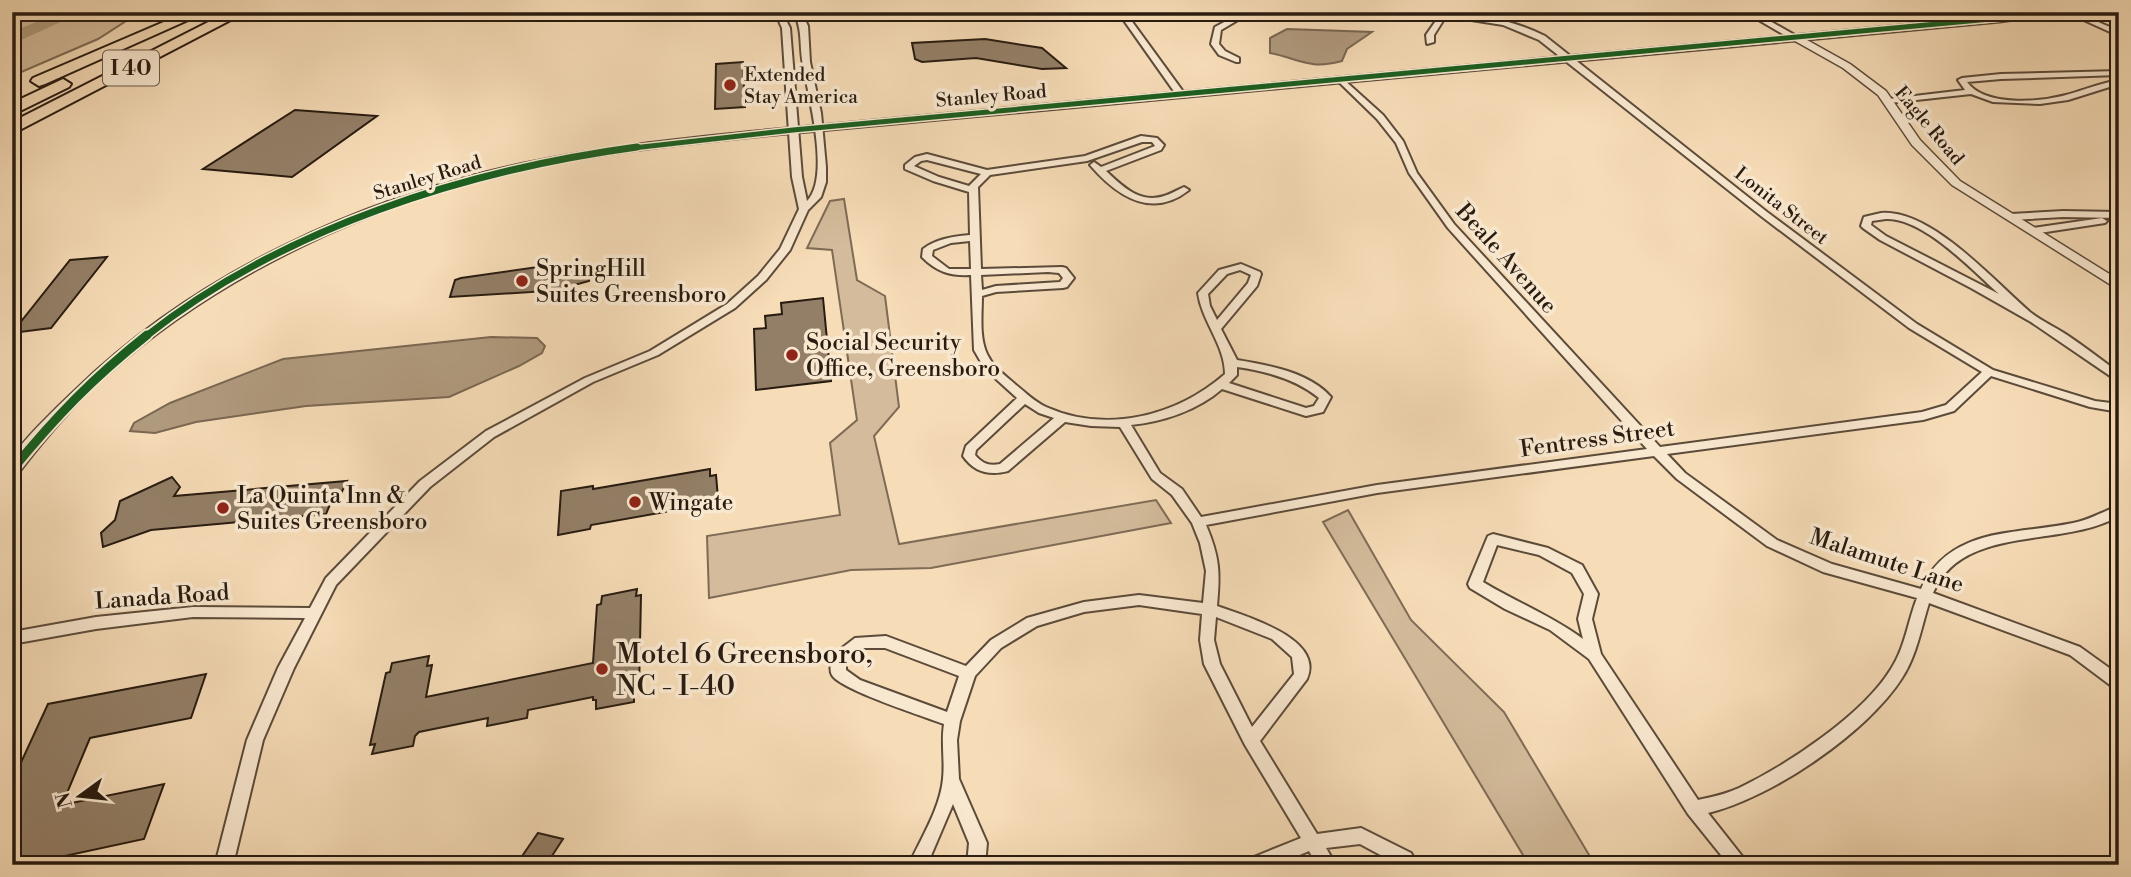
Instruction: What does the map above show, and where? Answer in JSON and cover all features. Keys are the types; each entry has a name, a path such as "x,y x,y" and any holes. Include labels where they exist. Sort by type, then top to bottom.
{"highway":[{"path":"12,93 200,12"},
{"name":"I 40","path":"12,110 208,12"},
{"name":"I 40","path":"16,130 239,12"}],"street":[{"path":"778,12 786,28 793,130 804,209"},
{"path":"224,865 255,740 286,668 331,582 425,484 490,434 589,380 654,353 732,306 762,278 785,250 804,209 816,197 821,182 819,127 806,62 804,26 797,12"},
{"path":"1121,12 1181,95"},
{"path":"1236,60 1222,53 1215,44 1214,37 1218,29 1237,14 1259,12"},
{"name":"Eagle Road","path":"1748,12 1825,53 1889,101 1933,162 1956,183 2119,286"},
{"path":"2068,12 2119,34"},
{"name":"Stanley Road","path":"12,470 54,418 98,376 183,310 272,257 357,218 466,180 526,166 642,146 819,127 1343,81 2068,12"},
{"path":"1430,42 1430,35 1441,13"},
{"name":"Lonita Street","path":"1441,13 1508,23 1527,29 1913,326 1989,372 2094,404 2119,408"},
{"path":"1972,92 1962,80 2006,74 2062,76 2119,73"},
{"path":"2062,76 2090,89"},
{"name":"Beale Avenue","path":"1343,81 1380,117 1400,143 1413,173 1451,226 1656,451"},
{"path":"1889,101 1972,92 2011,103 2066,98 2119,82"},
{"path":"973,190 908,167 918,159 927,157 987,173 1087,158 1140,139 1154,140 1160,145 1147,154 1100,170"},
{"path":"1087,158 1128,197 1136,200 1155,201 1184,190"},
{"path":"987,173 979,178 973,190 981,356 986,365 1024,398 1041,409 1063,417 1124,422 1148,420 1192,404 1223,385 1231,375 1231,363 1215,329 1205,306 1203,293 1223,272 1241,267 1256,274 1253,284 1215,329"},
{"path":"2011,218 2063,214 2119,217"},
{"path":"2026,313 1944,243 1905,219 1885,215 1867,219 1866,226 1884,238 2026,313 2119,379"},
{"path":"2033,231 2119,217"},
{"path":"974,238 938,243 928,249 927,257 946,271 1048,269 1062,270 1069,278 1063,285 996,289 977,294"},
{"path":"1223,385 1306,412 1319,409 1325,397 1315,387 1251,365 1231,363"},
{"name":"Fentress Street","path":"1198,522 1377,489 1923,416 1950,408 1989,372"},
{"path":"1024,398 971,449 969,456 973,462 983,468 1004,468 1063,417"},
{"path":"1124,422 1144,459 1157,476 1177,492 1198,522 1207,543 1213,571 1212,610 1207,640 1212,664 1251,740 1327,865"},
{"name":"Malamute Lane","path":"1656,451 1681,476 1772,543 1828,569 1924,595 2075,651 2119,684"},
{"path":"1694,809 1727,801 1766,780 1817,747 1863,712 1898,673 1914,633 1924,595 1948,560 1992,540 2064,529 2109,517 2119,510"},
{"path":"1594,655 1555,626 1510,606 1475,584 1493,539 1543,551 1577,569 1591,594 1585,619 1594,655 1694,809 1740,865"},
{"path":"976,865 978,844 951,779 948,740 952,721 968,673 996,644 1032,622 1084,607 1139,600 1212,610 1277,635 1299,655 1302,675 1251,740"},
{"name":"Lanada Road","path":"12,638 96,623 193,612 316,613"},
{"path":"952,721 855,684 838,673 839,658 860,642 886,642 968,673"},
{"path":"918,865 944,807 951,779"},
{"path":"1255,865 1312,842 1361,836 1405,859 1409,865"}],"shaded area":[{"path":"25,12 140,12 98,39 12,76 12,17"},
{"path":"1287,29 1372,32 1347,49 1342,61 1313,64 1270,53 1270,38"},
{"path":"844,199 857,280 885,296 899,407 874,436 899,544 1156,500 1171,523 931,568 851,570 709,598 707,536 840,515 830,443 857,420 832,250 807,248 830,201"},
{"path":"491,337 537,338 545,346 542,353 519,366 449,397 306,406 196,422 155,433 130,431 134,423 170,403 283,359"},
{"path":"1348,510 1411,620 1504,712 1595,865 1529,865 1323,522"}],"building":[{"path":"985,39 1042,48 1066,68 1042,69 976,58 922,62 915,59 912,43"},
{"name":"Extended Stay America","path":"743,62 745,107 715,109 716,64"},
{"path":"295,110 377,116 292,177 203,169"},
{"path":"107,257 51,328 12,333 70,260"},
{"name":"SpringHill Suites Greensboro","path":"566,263 591,264 589,281 560,289 450,297 455,280 461,278"},
{"name":"Social Security Office, Greensboro","path":"823,298 831,381 756,390 754,329 766,328 765,316 782,314 781,303"},
{"name":"Wingate","path":"710,469 710,476 716,475 718,498 710,500 710,504 591,525 590,529 558,535 561,491 593,486 593,489"},
{"name":"La Quinta Inn & Suites Greensboro","path":"172,477 180,487 174,496 347,481 337,502 331,502 326,514 151,530 103,547 101,533 115,520 120,501"},
{"name":"Motel 6 Greensboro, NC - I-40","path":"637,589 636,596 641,595 639,692 634,693 634,702 596,709 596,700 593,700 593,697 528,710 527,718 487,726 488,718 419,732 415,736 413,746 372,754 375,744 370,745 386,673 390,672 392,663 429,656 427,666 432,665 426,697 593,663 597,605 601,604 602,596"},
{"path":"206,674 191,718 90,738 62,805 164,784 144,839 23,865 12,865 12,782 48,704"},
{"path":"538,833 563,839 546,865 516,865"}],"waterway":[{"path":"12,39 75,12"}],"cycle path":[{"path":"12,470 53,419 101,372 155,329 213,291 336,227 399,202 524,166 620,150 755,134 2067,12"}],"place":[{"name":"Extended Stay America","path":"730,85"},
{"name":"SpringHill Suites Greensboro","path":"522,281"},
{"name":"Social Security Office, Greensboro","path":"792,355"},
{"name":"Wingate","path":"635,502"},
{"name":"La Quinta Inn & Suites Greensboro","path":"223,508"},
{"name":"Motel 6 Greensboro, NC - I-40","path":"602,669"}]}
